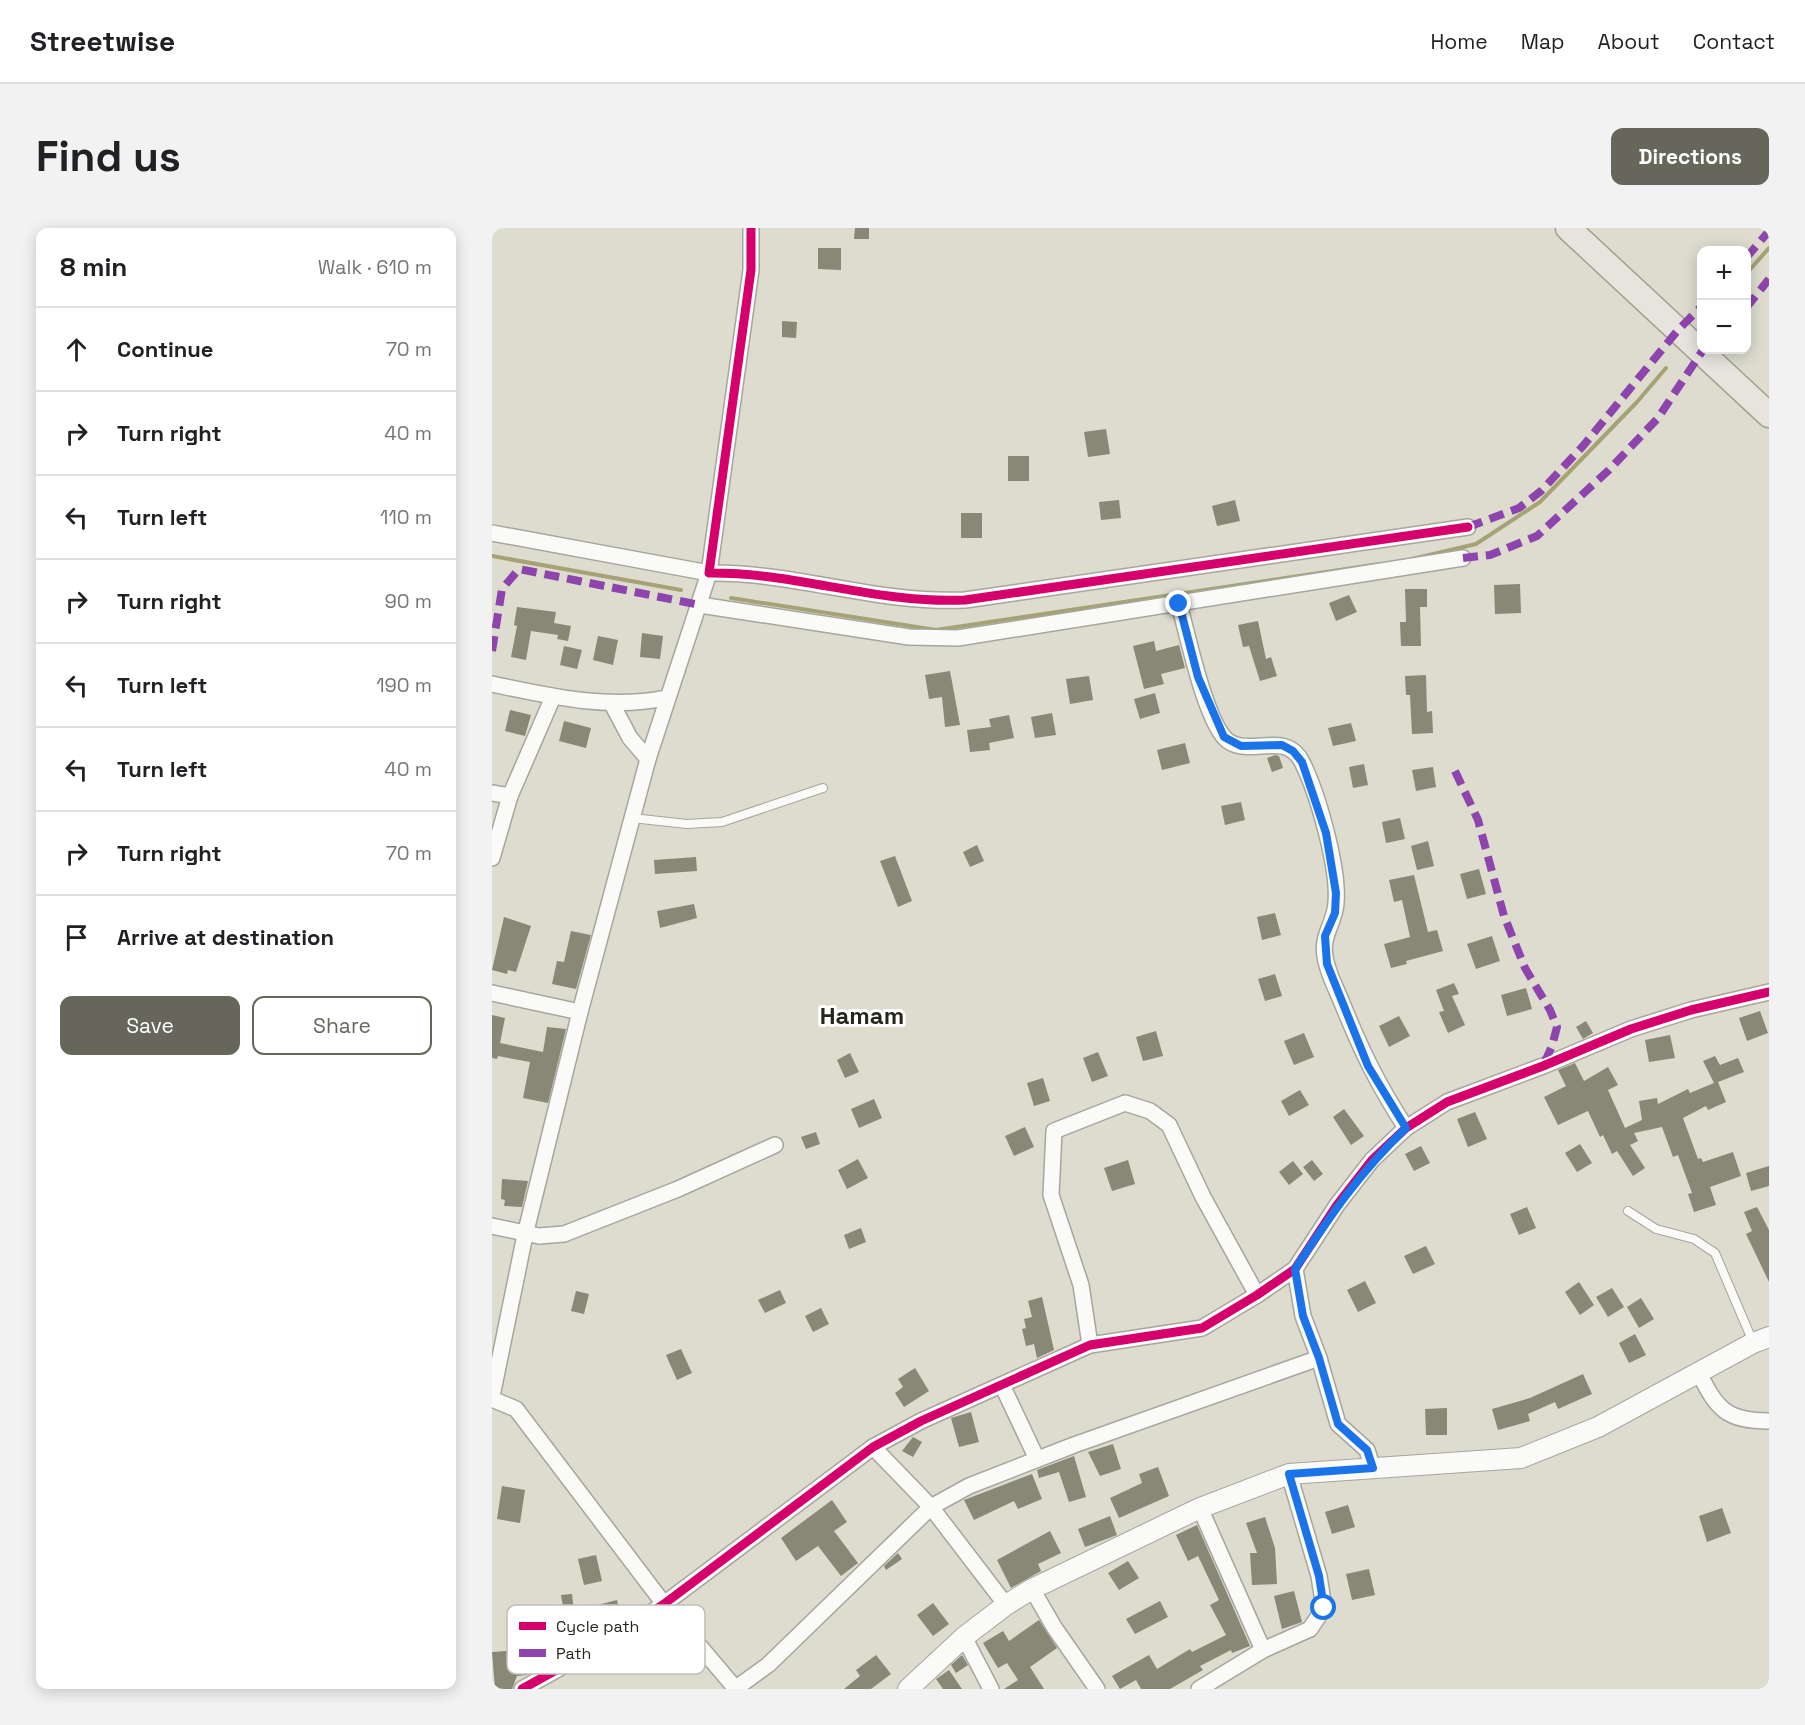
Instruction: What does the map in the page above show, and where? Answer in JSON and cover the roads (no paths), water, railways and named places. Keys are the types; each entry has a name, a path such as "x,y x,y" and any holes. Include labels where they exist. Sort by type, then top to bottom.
{"main road":[{"path":"1568,228 1769,415"}],"street":[{"path":"752,228 751,270 709,573 700,605 666,698 648,759 580,1012 496,1350 492,1397 516,1409 664,1604 873,1447 921,1421 1090,1345 1202,1328 1257,1295 1295,1269 1337,1205 1372,1160 1406,1128 1447,1102 1543,1066 1631,1029 1691,1010 1769,992"},
{"path":"492,533 709,573 758,575 899,599 965,600 1468,527"},
{"path":"700,605 909,637 940,639 975,636 1463,558"},
{"path":"1179,604 1198,677 1224,737 1241,746 1282,745 1293,751 1302,762 1326,833 1336,893 1335,913 1325,936 1327,964 1368,1066 1406,1128"},
{"path":"492,684 553,697 612,704 666,698"},
{"path":"492,858 510,796 553,697"},
{"path":"612,704 630,738 648,759"},
{"path":"492,793 510,796"},
{"path":"492,993 580,1012"},
{"path":"1090,1345 1081,1284 1051,1195 1054,1131 1125,1104 1150,1111 1169,1125 1203,1197 1257,1295"},
{"path":"492,1226 525,1235 564,1234 678,1189 775,1145"},
{"path":"1295,1269 1303,1316 1319,1358 1338,1424 1367,1450 1373,1468"},
{"path":"908,1689 963,1637 1006,1605 1032,1589 1200,1508 1289,1474 1521,1458 1598,1427 1761,1340"},
{"path":"705,1652 736,1689 768,1665 931,1507 969,1486 1037,1459 1319,1358"},
{"path":"1699,1373 1713,1401 1721,1410 1742,1419 1769,1421"},
{"path":"1002,1385 1037,1459"},
{"path":"873,1447 931,1507 1006,1605"},
{"path":"1199,1689 1263,1650 1310,1629 1324,1608 1319,1576 1289,1474"},
{"path":"1200,1508 1263,1650"},
{"path":"1032,1589 1054,1627 1097,1689"},
{"path":"963,1637 991,1689"},
{"path":"522,1689 549,1674"}],"lane":[{"path":"632,818 687,824 722,822 823,788"},
{"path":"1628,1211 1656,1229 1694,1239 1715,1253 1761,1340"}],"waterway":[{"path":"1751,268 1769,248"},
{"path":"1412,559 1476,544 1540,502 1637,402 1666,368"},
{"path":"492,556 681,590"},
{"path":"731,598 936,630 1380,564"}],"district":[{"name":"Hamam","path":"862,1016"}]}
